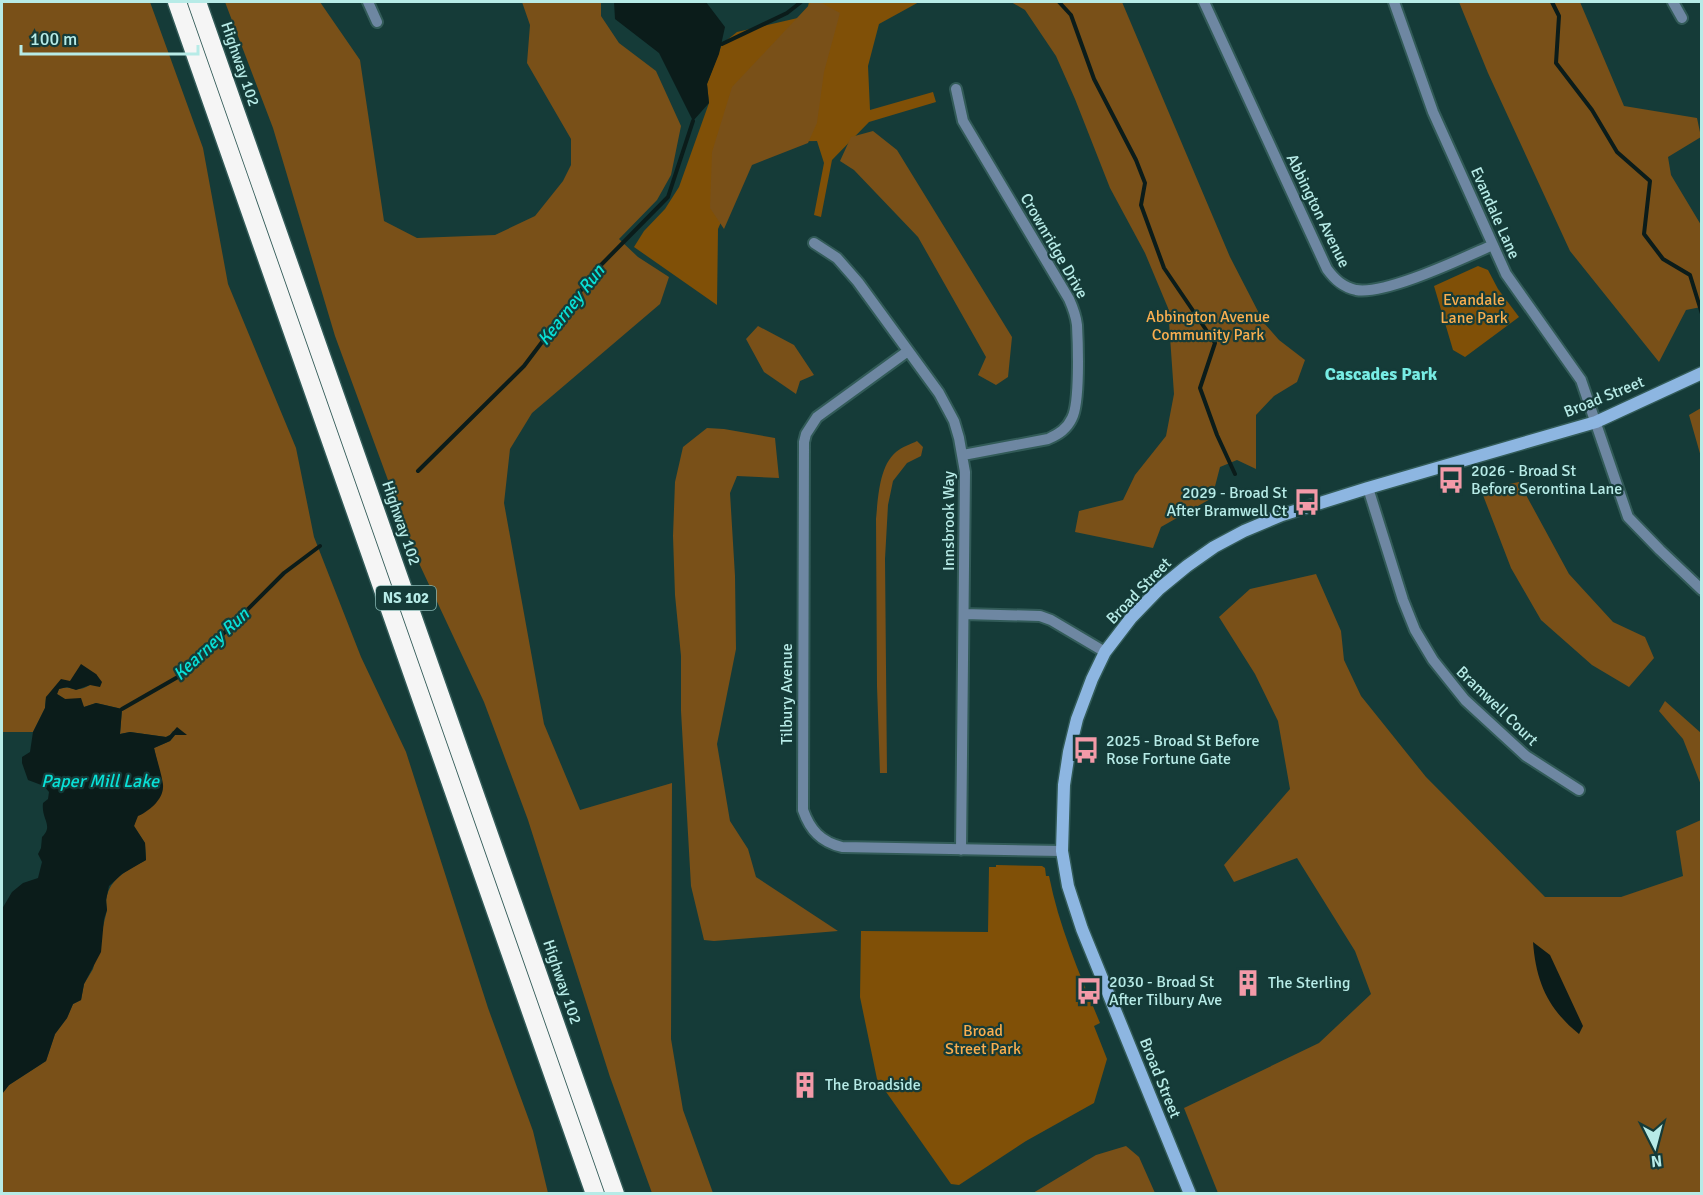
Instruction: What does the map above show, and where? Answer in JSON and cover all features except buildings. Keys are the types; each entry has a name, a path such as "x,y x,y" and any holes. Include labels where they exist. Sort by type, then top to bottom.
{"highway":[{"name":"NS 102","path":"177,2 595,1194"},
{"name":"Highway 102","path":"197,2 615,1194"}],"street":[{"path":"368,2 377,22"},
{"name":"Abbington Avenue","path":"1204,2 1327,269 1334,279 1350,288 1370,291 1435,270 1493,244"},
{"name":"Evandale Lane","path":"1394,2 1433,112 1493,244 1513,284 1581,380 1628,517 1701,590"},
{"path":"1673,2 1682,18"},
{"name":"Crownridge Drive","path":"956,89 963,121 1069,299 1075,312 1077,326 1076,407 1067,426 1059,434 1048,439 963,455"},
{"name":"Innsbrook Way","path":"814,243 837,258 858,282 947,407 957,429 965,472 961,850"},
{"name":"Tilbury Avenue","path":"908,351 818,417 811,425 804,442 801,800 806,820 811,829 825,841 833,845 852,848 1062,851"},
{"name":"Broad Street","path":"1190,1194 1082,929 1068,886 1062,851 1064,785 1069,752 1077,719 1105,652 1131,618 1159,590 1214,547 1244,531 1282,515 1368,488 1596,422 1701,373"},
{"name":"Bramwell Court","path":"1368,488 1403,600 1415,630 1433,660 1465,700 1526,756 1579,790"},
{"path":"964,614 1040,616 1051,620 1105,652"}],"green space":[{"path":"2,2 150,2 203,148 228,284 296,448 314,537 361,657 406,752 488,1008 533,1131 548,1193 2,1194 2,1094 9,1085 46,1061 55,1034 67,1018 73,1004 81,1000 84,984 93,969 107,910 108,892 117,879 146,860 145,843 134,826 137,815 163,787 154,748 170,741 175,735 186,734 173,731 166,737 130,732 120,734 122,709 96,703 84,707 77,699 65,699 57,694 59,689 81,689 88,686 99,679 96,674 70,681 46,697 45,708 33,732 2,732"},
{"path":"225,2 320,2 360,60 384,221 417,238 495,235 535,216 563,181 571,165 571,139 527,63 530,25 522,2 601,2 601,16 619,43 656,71 681,126 671,175 657,200 619,239 638,257 669,277 660,304 532,413 510,449 504,503 544,724 580,810 672,783 671,1039 683,1110 713,1193 652,1193 610,1077 528,820 484,702 417,559 335,336 273,128"},
{"path":"809,2 919,2 879,24 868,66 870,110 933,92 936,102 869,122 832,160 821,217 814,215 824,163 817,141 756,142 718,229 717,305 634,247 644,231 665,209 679,187 709,103 707,84 722,44 737,32 802,17 807,11"},
{"path":"812,2 820,2 840,13 824,72 817,123 808,143 752,165 724,229 710,208 712,152 732,87"},
{"name":"Abbington Avenue Community Park","path":"1011,2 1122,2 1230,257 1264,323 1279,340 1305,360 1297,382 1274,396 1256,415 1256,469 1237,460 1220,467 1212,498 1161,527 1153,548 1075,532 1079,511 1123,500 1135,475 1166,436 1174,394 1168,308 1145,253 1110,188 1056,56 1025,10"},
{"path":"1459,2 1580,2 1624,106 1697,118 1701,137 1668,157 1671,175 1701,225 1701,307 1686,310 1659,362 1570,251 1488,73"},
{"path":"873,131 897,150 1012,337 1008,377 996,385 978,375 986,357 918,237 854,170 840,161 851,137"},
{"name":"Evandale Lane Park","path":"1478,266 1488,270 1498,289 1519,317 1465,357 1453,350 1434,286"},
{"path":"758,326 794,345 814,375 800,381 796,394 764,372 746,339"},
{"path":"1701,408 1701,457 1689,415"},
{"path":"707,428 775,438 779,478 737,476 730,493 735,576 736,649 717,744 730,821 748,849 756,877 838,931 704,940 691,886 681,711 681,656 675,595 673,536 675,482 683,447"},
{"path":"917,441 923,447 921,456 907,463 893,481 888,505 885,559 887,773 880,773 876,519 880,483 890,458 898,450"},
{"path":"1519,482 1569,574 1613,622 1645,637 1654,658 1629,687 1592,665 1541,620 1511,568 1481,490"},
{"path":"1316,574 1341,631 1344,660 1361,696 1426,777 1545,897 1621,897 1683,876 1676,831 1701,820 1701,1193 1218,1193 1184,1108 1319,1043 1371,994 1355,951 1297,858 1234,882 1224,865 1290,789 1278,721 1255,674 1219,617 1250,589"},
{"path":"1665,701 1701,733 1701,785 1683,739 1659,711"},
{"name":"Broad Street Park","path":"996,865 1042,866 1045,868 1071,951 1100,1023 1094,1026 1107,1059 1094,1103 1026,1141 959,1185 951,1184 877,1079 860,997 861,931 988,932 989,867 996,867"},
{"path":"1126,1146 1139,1157 1155,1193 1033,1193 1096,1155"}],"water":[{"path":"614,2 706,2 725,27 719,54 707,84 709,103 693,121 659,53 615,19"},
{"name":"Paper Mill Lake","path":"81,664 96,674 102,682 100,687 90,685 76,690 67,687 59,689 57,694 65,699 81,698 84,707 96,703 122,709 120,734 130,732 166,737 177,727 187,735 175,735 170,741 154,748 162,780 162,792 154,805 138,816 134,826 145,843 146,860 122,874 109,886 101,952 84,984 81,1000 73,1004 67,1018 55,1034 46,1061 9,1085 2,1094 2,909 12,892 23,883 38,878 42,862 38,854 42,837 47,829 43,803 48,799 49,792 44,786 28,780 22,757 30,752 33,732 45,708 46,697 61,679 70,681"},
{"path":"1533,942 1550,955 1583,1026 1579,1034 1559,1015 1546,994 1537,970"}],"waterway":[{"name":"Kearney Run","path":"722,44 787,13 801,2"},
{"path":"1059,2 1071,15 1094,79 1136,160 1145,183 1141,205 1164,268 1215,343 1200,388 1217,435 1235,474"},
{"path":"1552,2 1559,16 1556,63 1592,110 1617,152 1650,181 1644,234 1663,259 1690,275 1702,314"},
{"name":"Kearney Run","path":"418,471 524,366 597,269 668,197 693,121"},
{"name":"Kearney Run","path":"122,709 183,674 284,573 320,546"}],"place":[{"name":"2026 - Broad St Before Serontina Lane","path":"1451,480"},
{"name":"2029 - Broad St After Bramwell Ct","path":"1307,502"},
{"name":"2025 - Broad St Before Rose Fortune Gate","path":"1086,750"},
{"name":"The Sterling","path":"1248,983"},
{"name":"2030 - Broad St After Tilbury Ave","path":"1089,991"},
{"name":"The Broadside","path":"805,1085"}],"district":[{"name":"Cascades Park","path":"1381,374"}]}
